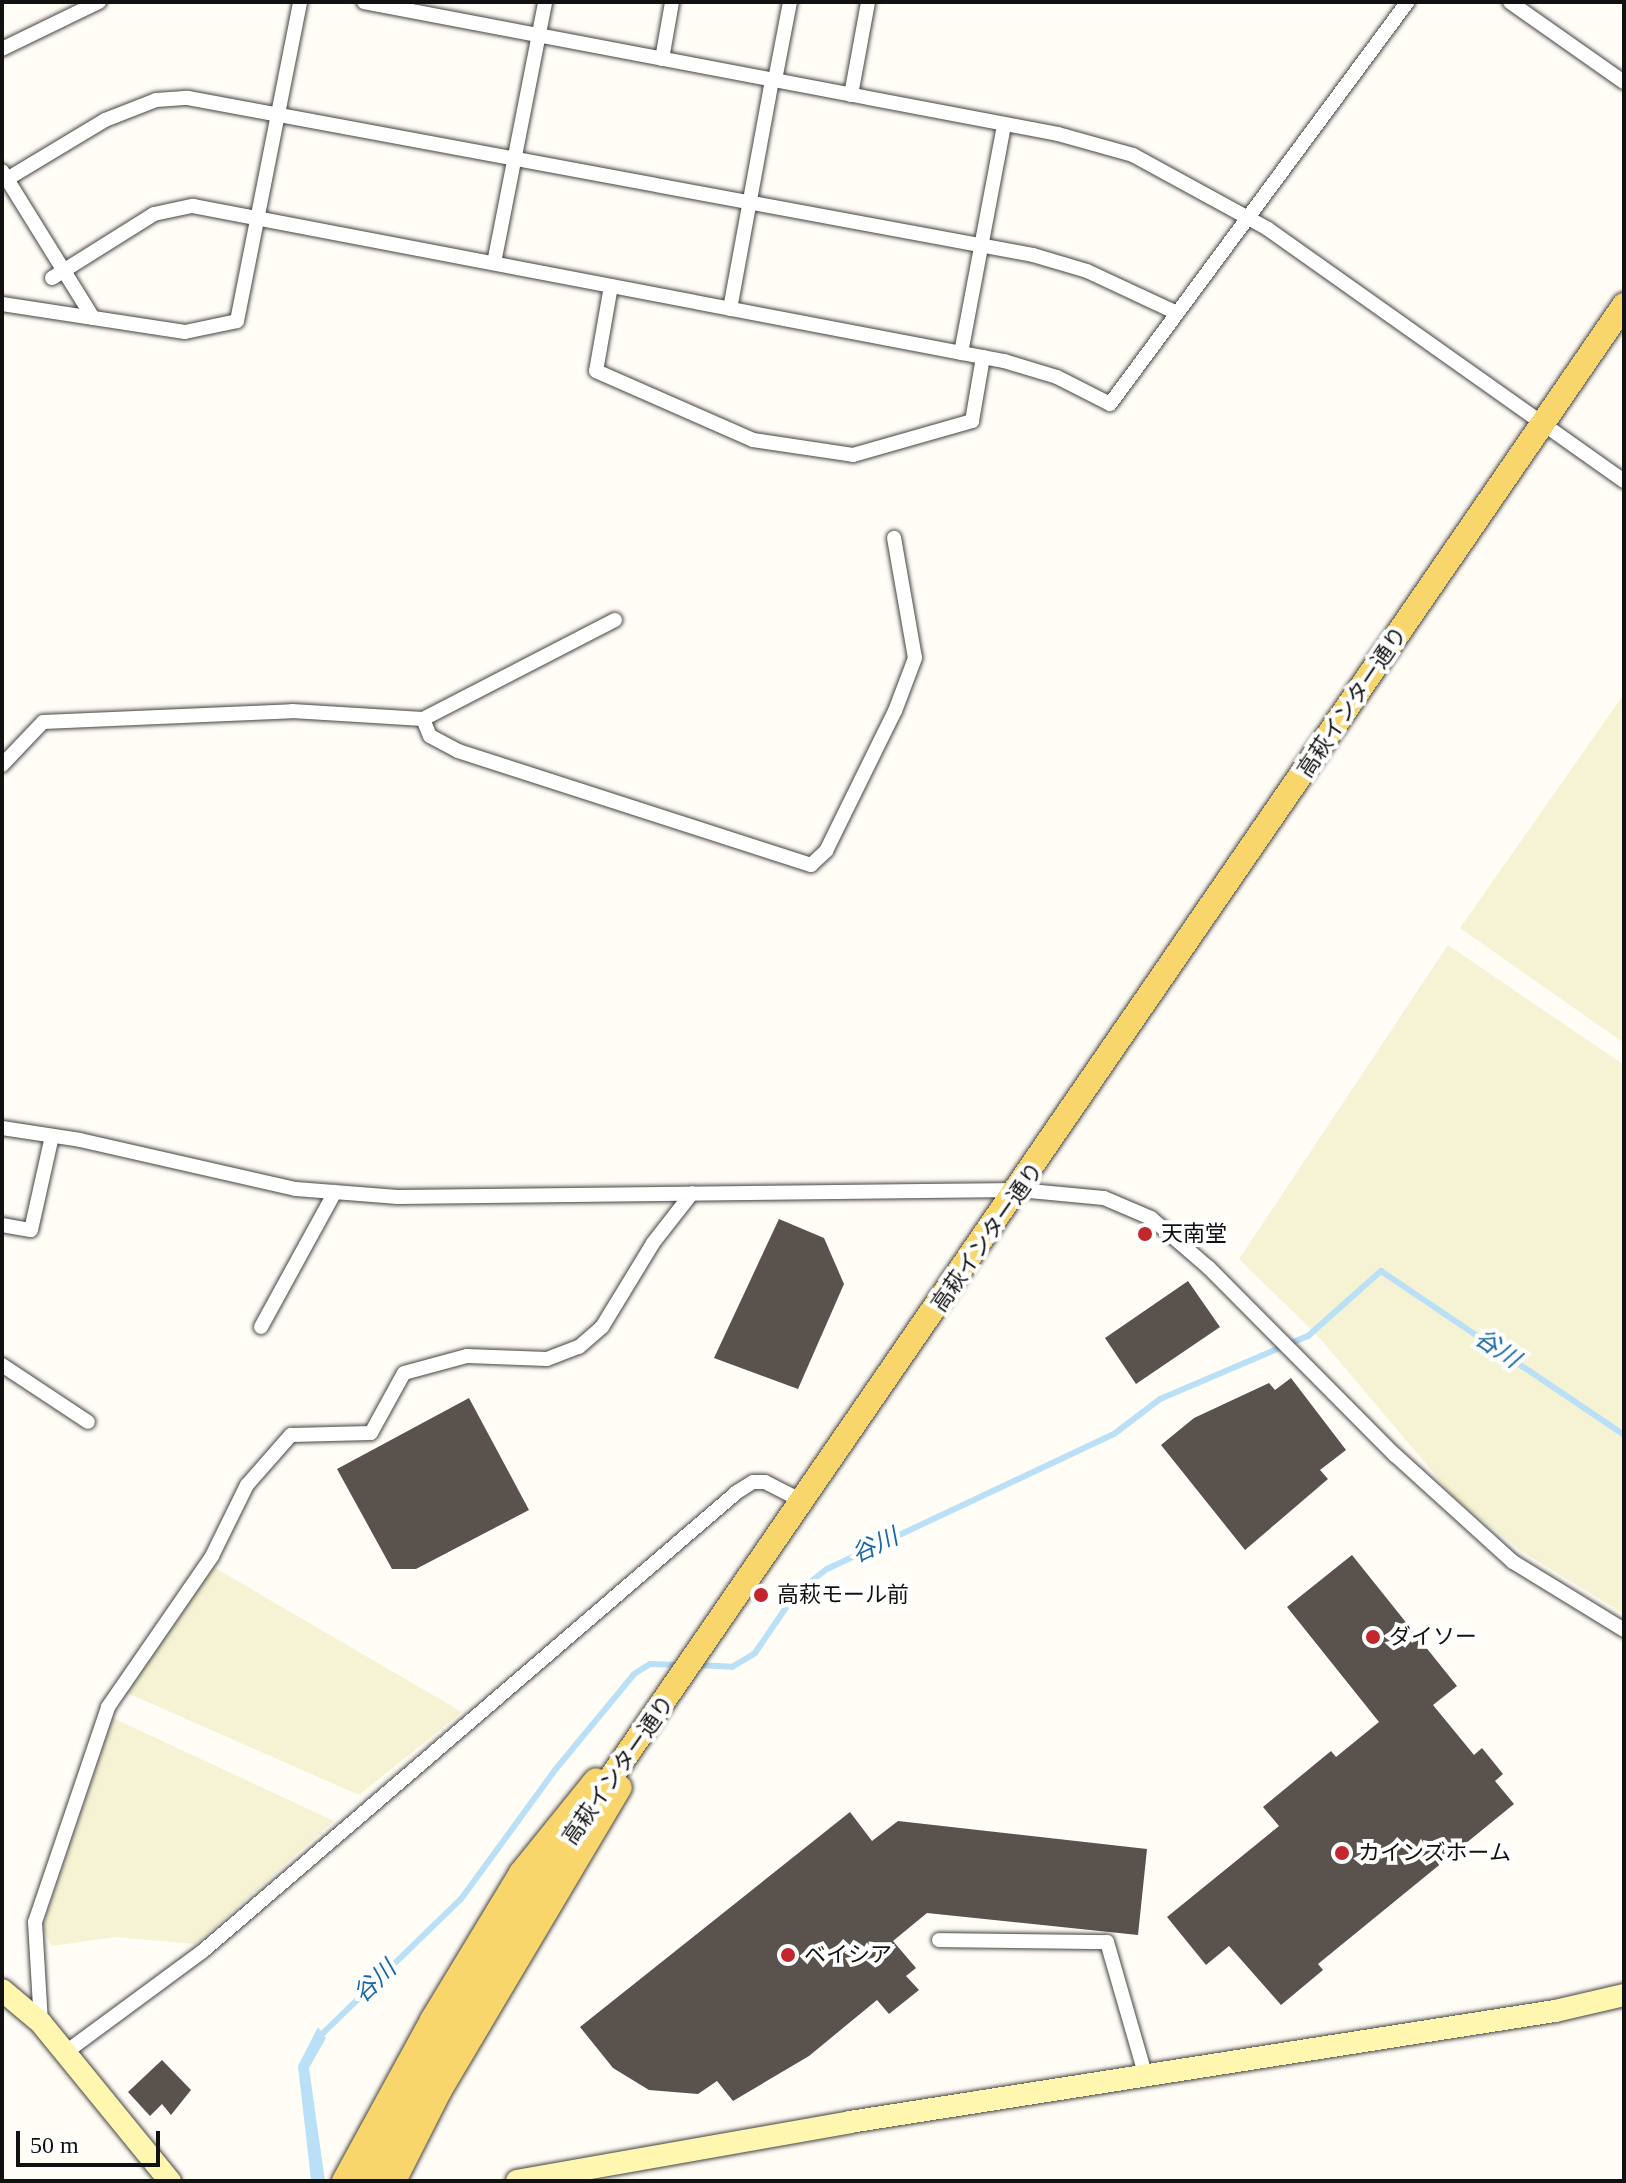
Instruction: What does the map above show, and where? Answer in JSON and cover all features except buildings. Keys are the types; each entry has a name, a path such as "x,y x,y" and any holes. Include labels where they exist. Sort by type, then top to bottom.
{"main road":[{"name":"高萩インター通り","path":"369,2181 423,2076 537,1885 1019,1190 1624,305"},
{"path":"344,2181 432,2020 521,1873 569,1809 650,1724"},
{"path":"394,2181 465,2047 603,1823 650,1724"}],"street":[{"path":"2,49 99,2"},
{"path":"2,304 185,332 237,321 300,2"},
{"path":"364,2 416,7 538,35 1004,125 1133,155 1248,217 1624,481"},
{"path":"494,263 545,2"},
{"path":"662,59 672,2"},
{"path":"730,309 790,2"},
{"path":"851,95 868,2"},
{"path":"58,274 168,209 193,206 983,357 1057,377 1110,404 1407,2"},
{"path":"1510,2 1624,82"},
{"path":"93,318 58,274 5,175 105,120 156,100 188,98 983,246 1087,271 1177,313"},
{"path":"961,353 1004,125"},
{"path":"611,286 596,371 753,440 853,455 972,421 983,357"},
{"path":"423,719 430,736 458,751 811,865 826,851 895,711 915,658 894,538"},
{"path":"2,765 43,722 292,711 423,719 615,620"},
{"path":"2,1128 296,1189 398,1197 1019,1190 1104,1198 1151,1218 1276,1334 1395,1455 1513,1562 1624,1630"},
{"path":"2,1225 31,1230 52,1136"},
{"path":"261,1327 335,1192"},
{"path":"41,2023 35,1922 108,1707 212,1556 247,1485 291,1435 371,1433 404,1373 467,1356 547,1359 579,1347 602,1327 653,1243 692,1193"},
{"path":"2,1365 88,1422"},
{"path":"66,2052 203,1951 737,1492 753,1482 765,1482 804,1502"},
{"path":"939,1940 1107,1942 1145,2074"},
{"path":"2,1990 41,2023 170,2181"},
{"path":"517,2181 1145,2074 1555,2011 1624,1995"}],"shaded area":[{"path":"1624,694 1624,1043 1460,928"},
{"path":"1448,945 1624,1065 1624,1614 1521,1551 1453,1496 1318,1336 1239,1259"},
{"path":"210,1565 462,1712 359,1795 125,1692"},
{"path":"113,1718 334,1821 196,1944 115,1937 52,1946 42,1928"}],"water":[{"path":"318,2027 326,2038 309,2068 325,2181 311,2180 298,2066"}],"waterway":[{"name":"谷川","path":"697,1665 732,1667 755,1653 796,1593 827,1569 1114,1434 1160,1399 1308,1336 1381,1271 1624,1435"},
{"name":"谷川","path":"319,2037 461,1899 555,1770 634,1674 650,1664 682,1665"}],"place":[{"name":"天南堂","path":"1145,1234"},
{"name":"高萩モール前","path":"761,1595"},
{"name":"ダイソー","path":"1373,1637"},
{"name":"カインズホーム","path":"1342,1853"},
{"name":"ベイシア","path":"788,1955"}]}
